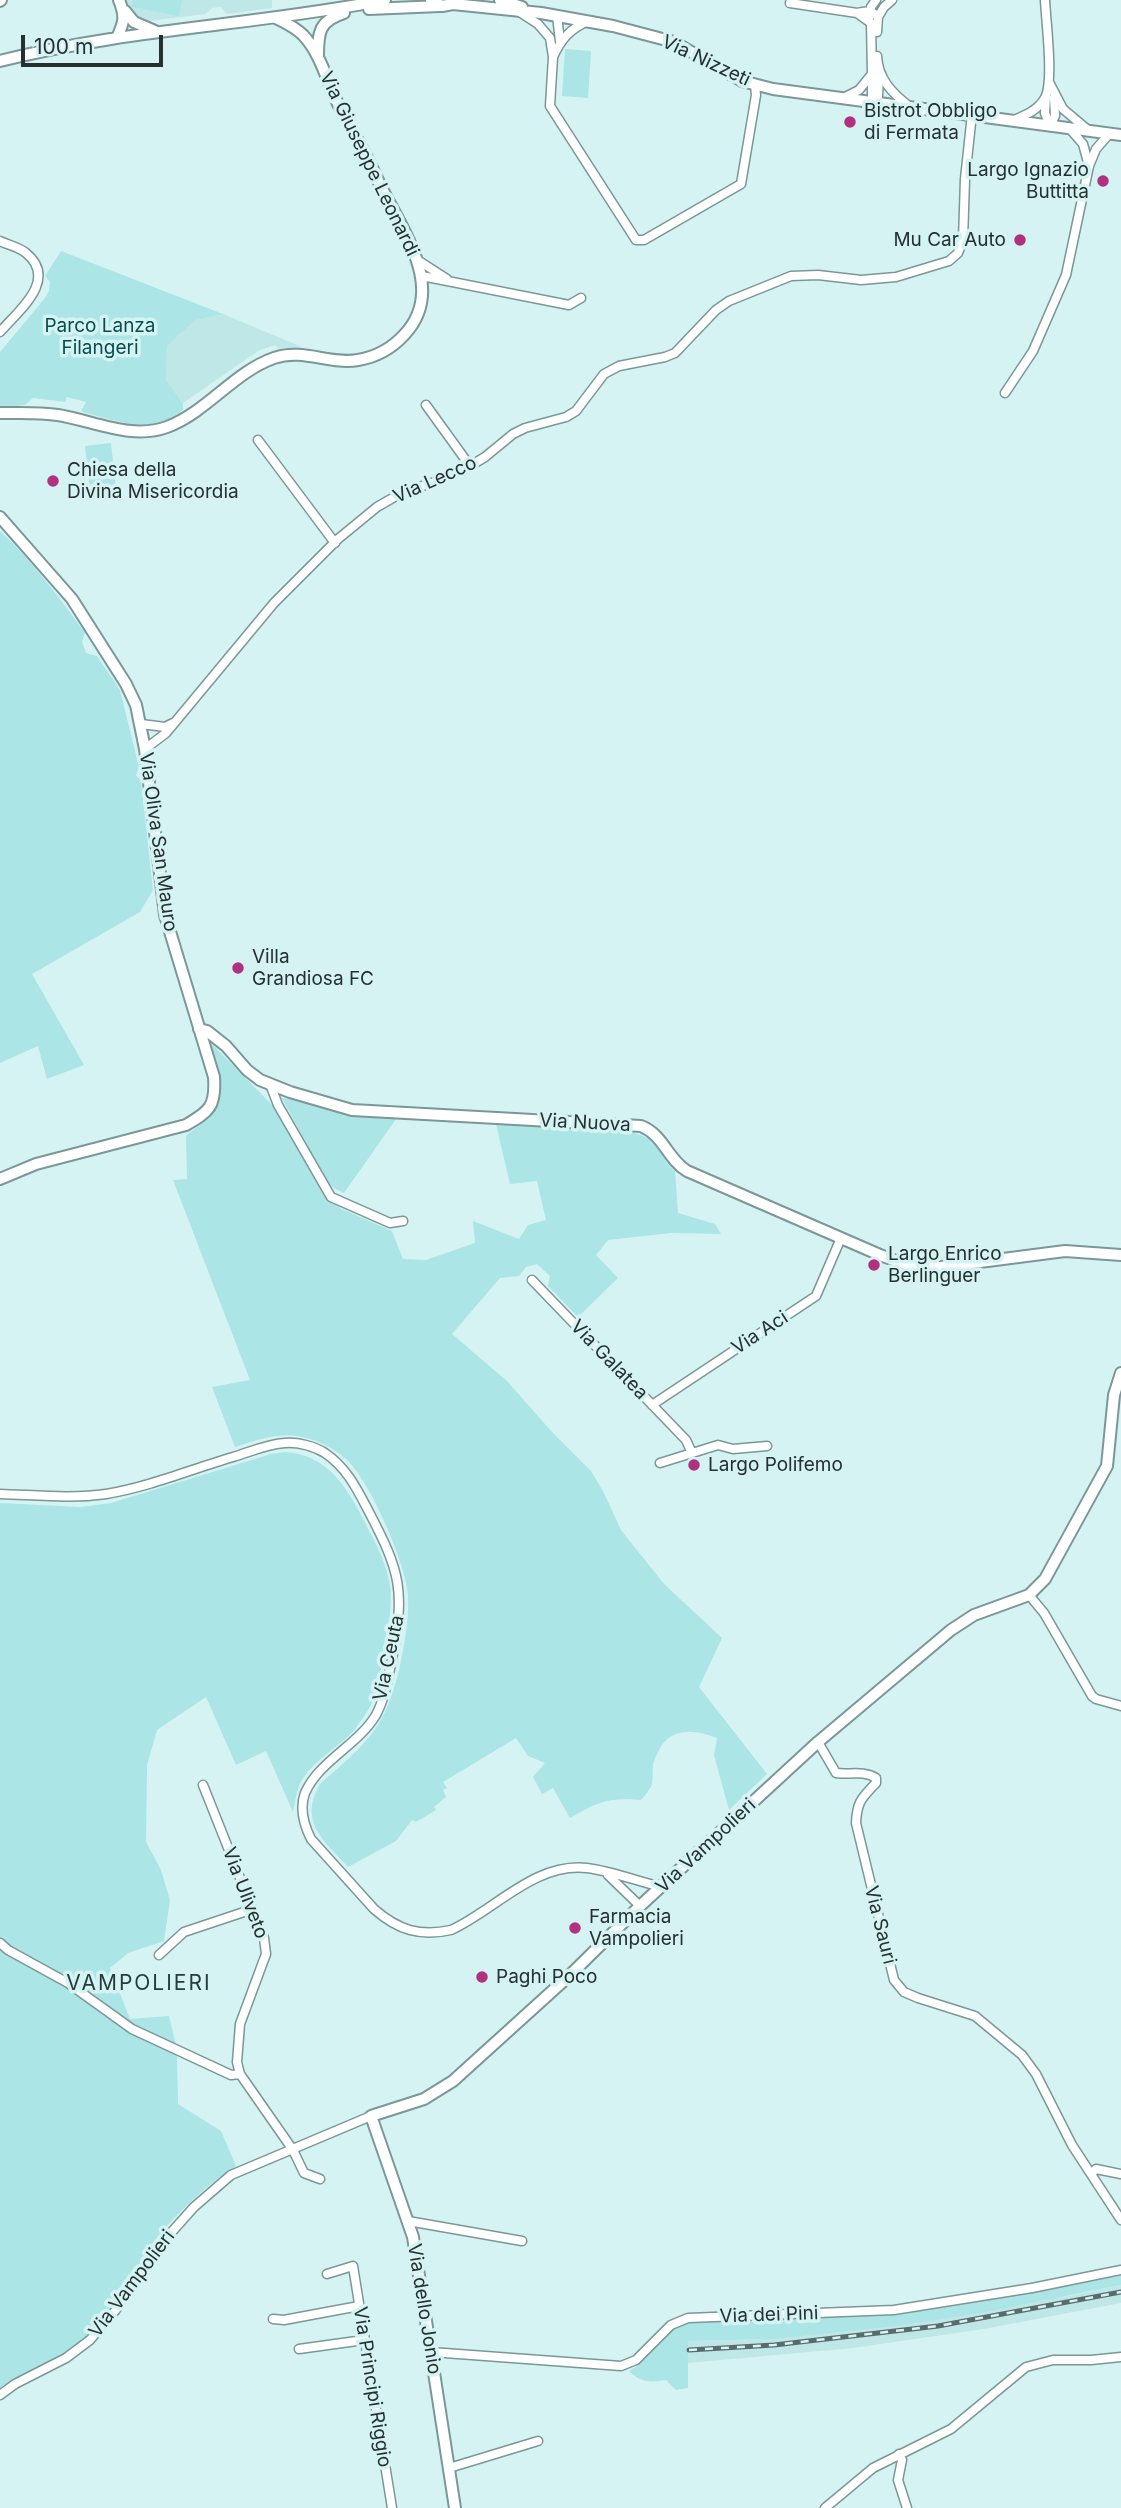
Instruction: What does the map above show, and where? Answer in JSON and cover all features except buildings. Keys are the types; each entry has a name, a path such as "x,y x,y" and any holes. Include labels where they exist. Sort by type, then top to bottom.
{"street":[{"path":"119,0 125,11 141,26 162,32"},
{"path":"0,61 117,38 308,14 385,0"},
{"path":"431,0 541,13"},
{"path":"500,0 541,13"},
{"path":"872,102 876,0"},
{"path":"874,18 892,0"},
{"path":"1045,0 1050,95 1045,113 1050,125"},
{"path":"327,11 451,3"},
{"path":"790,3 874,18"},
{"path":"117,38 125,11"},
{"path":"317,36 333,17 350,11"},
{"path":"516,11 538,24 550,38"},
{"name":"Via Nizzeti","path":"541,13 588,21 674,42 722,71 755,85 1116,134"},
{"path":"308,14 317,36 318,56"},
{"path":"304,37 308,14"},
{"path":"557,16 551,27 550,38 553,57 550,106 636,240 644,240 741,184 756,94 755,85"},
{"path":"557,16 560,41"},
{"path":"276,18 294,27 318,56"},
{"path":"553,57 560,41 574,27 588,21"},
{"path":"0,55 25,55"},
{"name":"Via Giuseppe Leonardi","path":"0,413 58,415 142,432 181,420 274,358 301,354 341,361 358,360 387,349 406,333 419,313 424,292 422,276 318,56"},
{"path":"843,98 859,90 875,71"},
{"path":"875,71 910,107"},
{"path":"1013,121 1030,113 1050,95"},
{"path":"1050,95 1088,130"},
{"name":"Via Lecco","path":"145,750 176,721 274,603 335,542 377,507 403,492 435,482 470,466 525,428 554,422 576,411 597,380 611,369 675,353 716,310 729,301 791,276 818,275 880,280 954,258 963,240 965,179 972,114"},
{"path":"1069,128 1083,144 1089,166"},
{"path":"1005,393 1033,351 1066,275 1089,166 1096,149 1116,134"},
{"path":"0,242 24,251 34,262 39,277 37,290 0,332"},
{"path":"416,259 450,281"},
{"path":"422,276 569,305 581,298"},
{"path":"426,405 470,466"},
{"path":"258,440 335,542"},
{"name":"Via Oliva San Mauro","path":"0,517 72,598 126,684 136,705 145,750 165,915 214,1077 215,1090 214,1100 204,1115 186,1125 36,1164 0,1179"},
{"path":"141,724 165,727 176,721"},
{"name":"Via Nuova","path":"199,1028 226,1046 247,1070 270,1084 352,1110 641,1126 658,1135 678,1165 687,1171 734,1194 880,1255 922,1268 1065,1251 1121,1255"},
{"path":"270,1084 278,1105 331,1197 390,1223 403,1221"},
{"name":"Via Aci","path":"652,1405 816,1296 841,1238"},
{"name":"Via Galatea","path":"532,1280 686,1440 692,1453"},
{"path":"1121,1373 1114,1395 1107,1466 1045,1579 1029,1595 1044,1613 1092,1696 1121,1706"},
{"name":"Via Ceuta","path":"0,1493 79,1497 96,1495 124,1490 270,1446 297,1444 322,1451 353,1480 387,1547 398,1579 400,1606 387,1684 376,1713 356,1739 313,1779 306,1791 302,1814 311,1839 386,1919 409,1931 423,1933 437,1933 462,1925 540,1876 578,1868 661,1888"},
{"path":"660,1463 718,1445 733,1449 767,1446"},
{"name":"Via Vampolieri","path":"0,2395 15,2384 66,2358 90,2340 115,2311 153,2253 216,2186 231,2175 363,2117 424,2099 453,2081 818,1742 964,1621 983,1611 1029,1595"},
{"name":"Via Sauri","path":"818,1742 836,1773 857,1772 876,1778 876,1783 865,1792 858,1804 856,1823 888,1963 898,1986 918,1998 975,2016 1022,2055 1036,2074 1072,2145 1121,2220"},
{"name":"Via Uliveto","path":"203,1785 264,1938 266,1954 240,2024 236,2046 240,2074"},
{"path":"606,1873 640,1906"},
{"path":"159,1955 184,1932 253,1909"},
{"path":"0,1943 68,1983 132,2029 230,2075 240,2074 293,2150 304,2173 320,2179"},
{"name":"Via dello Jonio","path":"371,2116 413,2237 455,2508"},
{"path":"1091,2174 1096,2169 1121,2174"},
{"path":"408,2221 522,2241"},
{"name":"Via Principi Riggio","path":"327,2274 353,2266 392,2508"},
{"name":"Via dei Pini","path":"431,2352 621,2366 636,2360 671,2325 688,2318 894,2309 1032,2288 1121,2270"},
{"path":"273,2319 284,2320 359,2306"},
{"path":"299,2349 365,2340"},
{"path":"825,2508 873,2468 951,2429 1026,2367 1053,2360 1121,2357"},
{"path":"449,2468 538,2441"},
{"path":"899,2454 902,2460 898,2480 906,2508"}],"shaded area":[{"path":"126,0 272,0 272,8 227,14 221,7 212,8 206,14 149,21 132,13"},
{"path":"223,314 302,347 280,350 275,345 258,351 183,403 166,380 167,346 195,319"},
{"path":"1121,2285 1121,2303 984,2329 853,2348 688,2363 688,2341 773,2339 1069,2296"}],"green space":[{"path":"133,0 182,0 179,16 132,7"},
{"path":"565,49 591,51 588,98 562,96"},
{"name":"Parco Lanza Filangeri","path":"61,251 223,314 195,320 167,346 166,380 183,403 183,410 159,422 136,424 86,413 81,411 86,402 67,397 65,402 33,398 25,405 0,407 0,352 45,298 50,282 45,276"},
{"path":"111,443 116,489 90,492 85,446"},
{"path":"0,531 35,567 65,606 85,633 82,642 86,653 97,656 120,690 139,767 136,775 141,781 153,890 140,912 32,974 84,1065 47,1079 38,1046 0,1063"},
{"path":"212,1044 286,1122 328,1201 392,1231 403,1259 426,1260 475,1243 473,1221 519,1239 528,1225 546,1220 537,1181 510,1184 496,1124 597,1128 635,1133 647,1138 675,1171 678,1213 715,1224 721,1234 671,1233 608,1240 596,1255 618,1278 578,1317 548,1286 550,1276 537,1264 526,1267 519,1276 500,1278 452,1334 507,1381 591,1471 621,1530 664,1584 722,1638 699,1687 767,1774 729,1810 714,1755 717,1738 709,1735 684,1732 670,1737 659,1750 654,1762 651,1787 641,1800 620,1799 604,1802 570,1818 553,1788 542,1794 533,1777 545,1763 528,1756 516,1738 443,1782 447,1788 443,1790 446,1797 434,1807 436,1810 416,1822 412,1820 396,1841 348,1867 323,1839 313,1820 314,1797 320,1784 364,1743 384,1714 402,1656 408,1595 401,1564 386,1525 367,1487 348,1461 325,1445 289,1435 235,1447 212,1387 250,1380 173,1180 187,1179 186,1136 208,1118 220,1098 220,1077"},
{"path":"282,1098 314,1102 332,1111 396,1119 344,1193 326,1181"},
{"path":"286,1452 311,1458 339,1480 378,1548 388,1576 391,1597 383,1661 376,1691 368,1709 355,1729 304,1777 298,1789 293,1812 266,1751 236,1765 206,1697 157,1730 147,1765 146,1842 161,1870 170,1900 164,1941 128,1953 110,1968 130,2019 169,2016 177,2049 131,2026 0,1940 0,1503 81,1507 111,1503 271,1454"},
{"path":"0,1946 68,1986 133,2032 177,2055 178,2104 221,2131 236,2166 201,2192 168,2225 150,2247 109,2313 92,2332 60,2356 0,2388"},
{"path":"1121,2274 1121,2285 981,2313 896,2326 773,2339 688,2341 688,2388 676,2390 666,2380 646,2381 629,2371 637,2366 669,2331 689,2322 905,2313"}],"railway":[{"path":"689,2350 774,2345 938,2326 1121,2292"}],"place":[{"name":"Bistrot Obbligo di Fermata","path":"850,122"},
{"name":"Largo Ignazio Buttitta","path":"1103,181"},
{"name":"Mu Car Auto","path":"1020,240"},
{"name":"Chiesa della Divina Misericordia","path":"53,481"},
{"name":"Villa Grandiosa FC","path":"238,968"},
{"name":"Largo Enrico Berlinguer","path":"874,1265"},
{"name":"Largo Polifemo","path":"694,1465"},
{"name":"Farmacia Vampolieri","path":"575,1928"},
{"name":"Paghi Poco","path":"482,1977"}],"district":[{"name":"VAMPOLIERI","path":"139,1984"}]}
